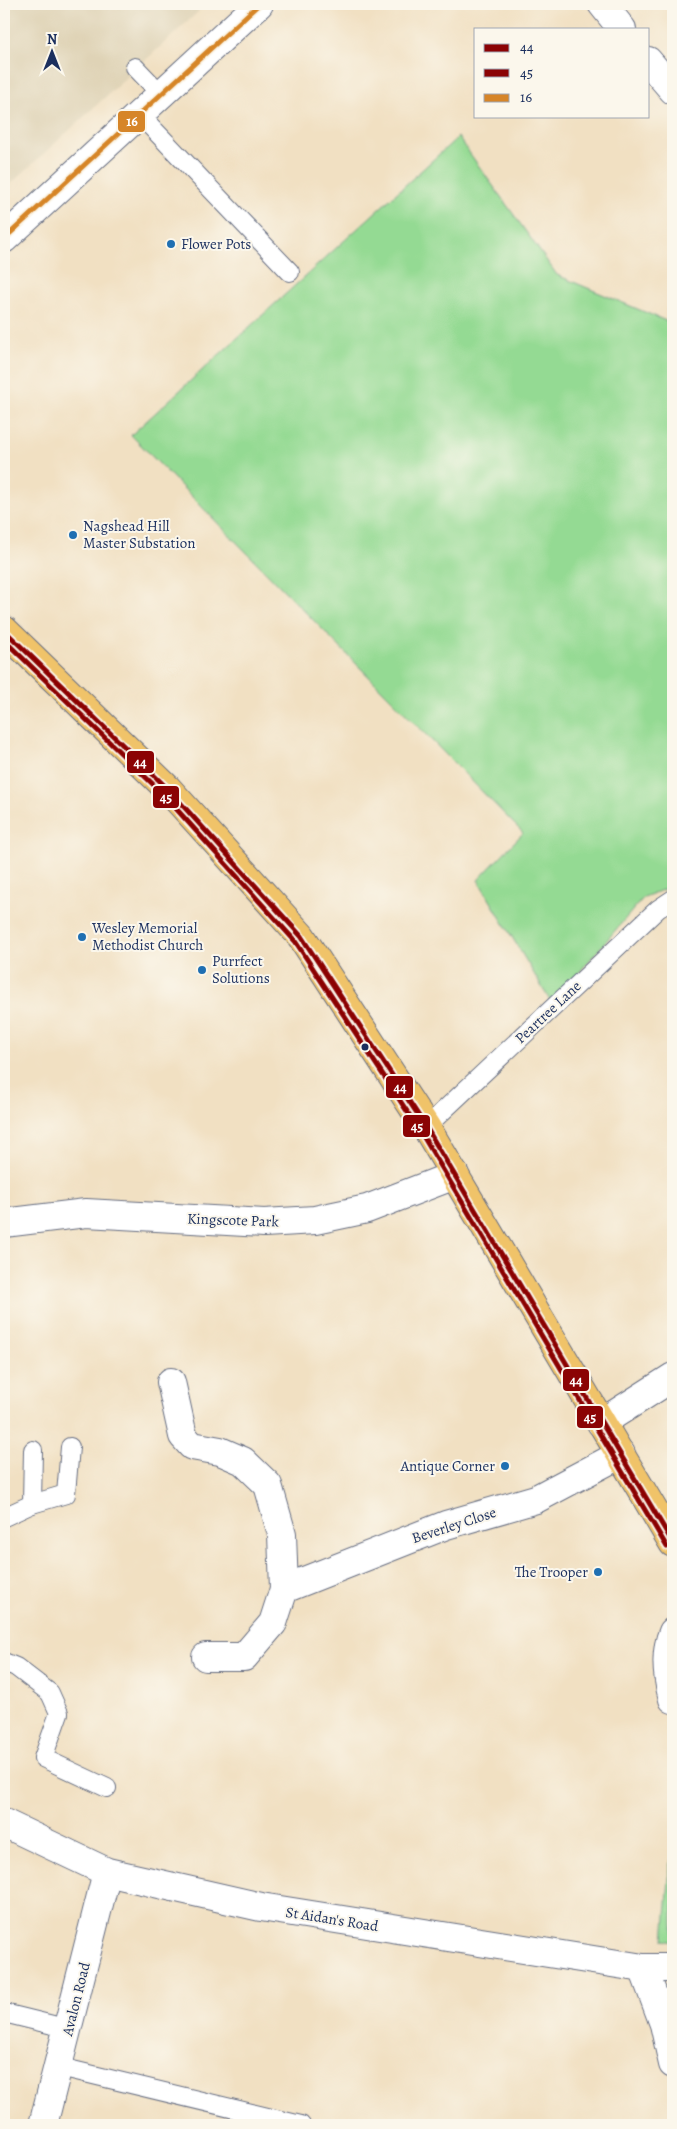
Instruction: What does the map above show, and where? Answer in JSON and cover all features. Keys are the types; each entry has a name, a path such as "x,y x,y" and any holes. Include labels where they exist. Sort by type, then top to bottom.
{"main road":[{"path":"4,630 166,788 296,930 426,1127 673,1543"}],"street":[{"path":"4,239 259,4"},
{"path":"602,4 621,28"},
{"path":"650,63 673,90"},
{"name":"Kingscote Park","path":"4,1223 86,1213 264,1223 315,1220 368,1209 455,1175"},
{"path":"601,1423 673,1377"},
{"path":"171,1382 183,1436 192,1446 220,1451 243,1460 268,1485 282,1534 284,1589 274,1623 244,1657 206,1657"},
{"name":"Beverley Close","path":"284,1589 446,1525 536,1499 621,1454"},
{"path":"673,1632 668,1647 668,1678 673,1699"},
{"name":"St Aidan's Road","path":"4,1823 108,1872 261,1908 642,1968 673,1968"},
{"name":"Avalon Road","path":"43,2125 60,2068 108,1872"},
{"path":"642,1968 664,2024 673,2064"}],"lane":[{"path":"135,67 162,95"},
{"path":"140,115 290,272"},
{"name":"Peartree Lane","path":"426,1127 658,909 673,899"},
{"path":"4,1517 32,1504 66,1494 70,1447"},
{"path":"32,1504 33,1450"},
{"path":"4,1662 16,1667 50,1693 59,1713 43,1758 107,1788"},
{"path":"4,2013 69,2029"},
{"path":"60,2068 300,2125"}],"shaded area":[{"path":"4,4 192,4 199,11 4,190"}],"green space":[{"path":"458,137 557,275 673,324 673,886 644,897 552,1004 478,880 523,833 131,435"},
{"path":"673,1857 673,1942 664,1940 670,1867"}],"transit line":[{"name":"16","path":"4,239 259,4"},
{"name":"44","path":"4,630 167,788 301,936 426,1127 673,1543"},
{"name":"45","path":"4,640 162,793 295,941 420,1131 667,1547"}],"place":[{"name":"Flower Pots","path":"171,244"},
{"name":"Nagshead Hill Master Substation","path":"73,535"},
{"name":"Wesley Memorial Methodist Church","path":"82,937"},
{"name":"Purrfect Solutions","path":"202,970"},
{"name":"Antique Corner","path":"505,1466"},
{"name":"The Trooper","path":"598,1572"}]}
